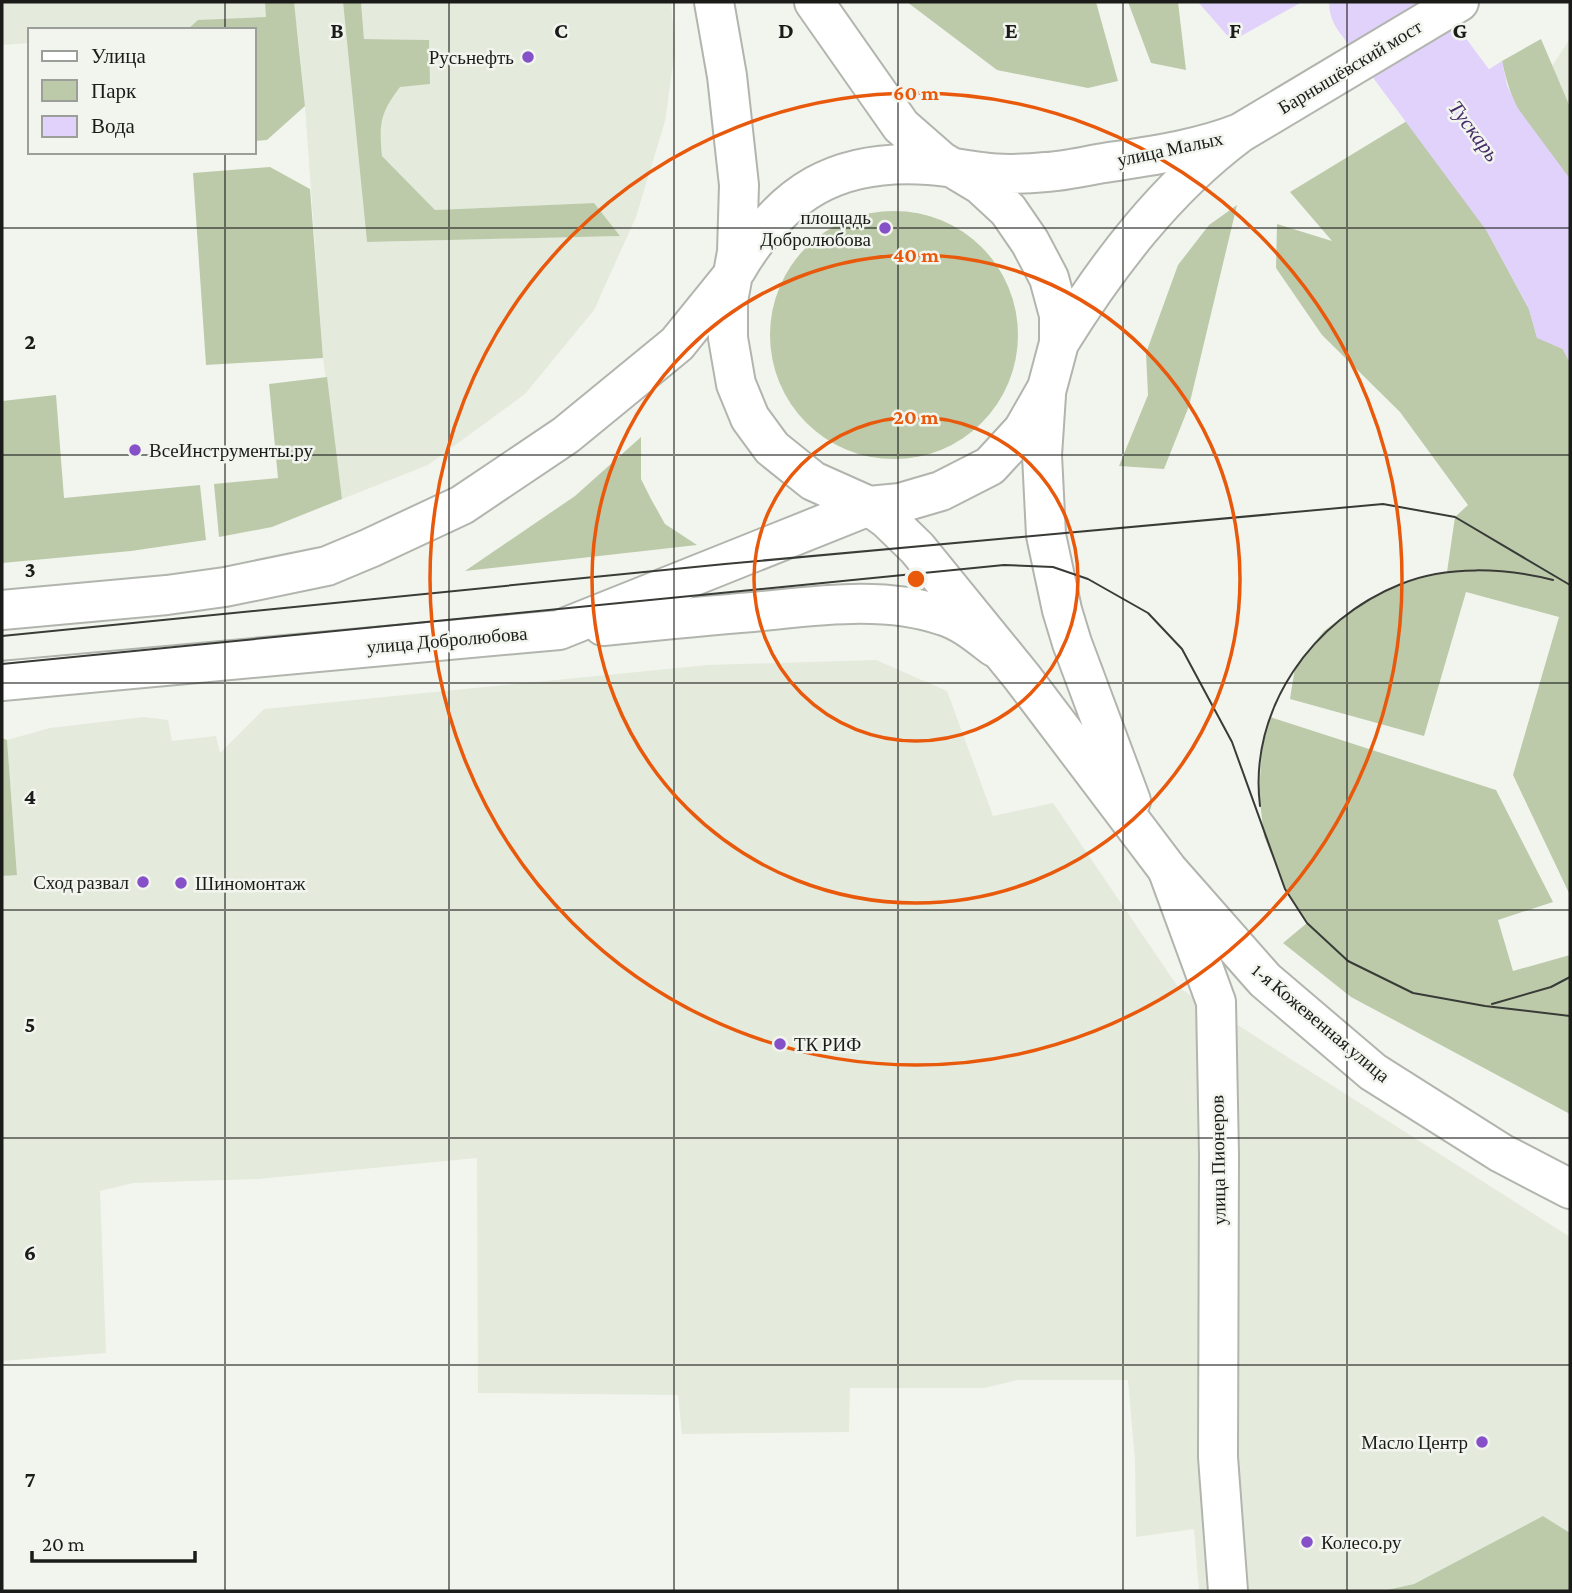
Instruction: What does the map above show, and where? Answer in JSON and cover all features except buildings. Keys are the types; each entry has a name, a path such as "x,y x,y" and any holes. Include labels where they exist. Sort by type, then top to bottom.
{"main road":[{"name":"1-я Кожевенная улица","path":"714,2 727,76 738,186 737,252 728,301 728,338 736,384 750,418 772,448 813,481 869,506 918,548 1005,656 1168,870 1265,980 1373,1072 1501,1153 1570,1189"},
{"path":"814,2 901,126 948,166 981,185 1008,210 1030,242 1049,278 1059,315 1059,343 1047,388"},
{"name":"Барнышёвский мост","path":"1240,133 1460,2"},
{"name":"улица Малых","path":"948,166 985,173 1047,172 1144,157 1217,142 1240,133"},
{"name":"улица Малых","path":"1059,343 1125,246 1171,193 1240,133"},
{"path":"2,610 166,595 225,587 327,566 462,505 566,435 677,344 732,276 761,231 786,204 807,188 842,174 894,163 948,166"},
{"name":"1-я Кожевенная улица","path":"1047,388 1042,455 1046,535 1062,610 1082,675 1135,811 1168,870"},
{"name":"улица Добролюбова","path":"2,681 559,630 869,506 900,503 941,491 990,466 1023,430 1047,388"},
{"path":"559,630 809,606 884,606 922,610 944,616 966,626 1005,656"},
{"name":"улица Пионеров","path":"1168,870 1216,1002 1219,1155 1218,1457 1228,1591"}],"shaded area":[{"path":"2,2 343,2 367,242 619,236 593,203 435,210 382,156 380,129 385,106 429,40 364,39 361,2 671,2 675,50 665,121 636,217 594,310 525,394 428,465 342,499 323,358 297,25 254,28 28,28 28,43 2,45"},
{"path":"1570,39 1570,107 1552,66"},
{"path":"876,660 947,691 993,816 1053,803 1178,987 1570,1237 1570,1533 1543,1516 1414,1584 1382,1591 1199,1591 1194,1529 1136,1537 1135,1461 1128,1380 1018,1380 984,1388 850,1388 849,1432 682,1434 678,1395 478,1393 477,1158 258,1179 133,1183 100,1191 106,1353 2,1361 2,876 17,874 7,740 50,728 144,717 168,720 172,741 216,736 220,753 264,709 708,665"}],"green space":[{"path":"265,2 294,2 305,106 267,140 256,141 256,28 189,28 198,20 266,17"},
{"path":"343,2 361,2 364,39 429,40 430,84 400,87 388,104 382,119 381,135 382,156 435,210 594,203 620,236 367,242"},
{"path":"907,2 1096,2 1118,81 1088,88 997,70"},
{"path":"1128,2 1178,2 1186,70 1151,63"},
{"path":"1541,39 1570,107 1570,211 1530,138 1506,79 1502,61"},
{"path":"1420,113 1437,131 1462,138 1475,209 1529,309 1537,337 1563,349 1570,363 1569,893 1513,775 1559,617 1466,592 1424,736 1290,699 1295,667 1324,631 1361,603 1402,583 1447,572 1455,517 1468,505 1400,412 1322,335 1276,268 1277,224 1332,241 1290,192"},
{"path":"270,167 310,189 323,358 206,365 193,173"},
{"path":"1237,205 1189,406 1164,469 1119,466 1148,395 1146,353 1178,265 1209,225"},
{"name":"площадь Добролюбова","path":"894,211 930,217 952,226 972,239 990,257 1003,277 1012,299 1018,335 1012,371 1003,393 990,413 972,431 952,444 930,453 894,459 858,453 836,444 816,431 798,413 785,393 776,371 770,335 776,299 785,277 798,257 816,239 836,226 858,217"},
{"path":"327,377 342,499 272,527 219,537 214,484 278,478 269,384"},
{"path":"56,395 64,498 200,485 206,540 131,551 2,563 2,401"},
{"path":"641,437 641,479 651,499 665,524 697,545 465,571 575,496"},
{"path":"1270,717 1496,790 1553,902 1498,920 1513,971 1570,955 1570,1114 1351,997 1283,943 1307,923 1285,889 1264,836 1259,793 1262,749"},
{"path":"2,738 7,740 17,875 2,876"},
{"path":"1543,1516 1570,1533 1570,1591 1382,1591 1414,1584"}],"water":[{"path":"1198,2 1302,2 1232,41"},
{"path":"1502,61 1507,85 1552,182 1570,211 1570,363 1563,349 1537,338 1529,309 1475,209 1462,138 1437,131 1420,113"}],"waterway":[{"name":"Тускарь","path":"1378,2 1570,261"}],"tram line":[{"path":"2,636 725,564 1383,504 1455,517 1570,585"},
{"path":"2,664 1004,565 1053,567 1088,579 1148,613 1182,649 1232,742 1285,889 1307,923 1348,961 1413,993 1485,1006 1570,1016"},
{"path":"1260,806 1259,770 1265,735 1276,702 1293,672 1315,644 1340,620 1369,600 1401,584 1437,574 1496,571 1553,580"},
{"path":"1492,1004 1551,987 1570,977"}],"place":[{"name":"Русьнефть","path":"528,57"},
{"name":"площадь Добролюбова","path":"885,228"},
{"name":"ВсеИнструменты.ру","path":"135,450"},
{"name":"Сход развал","path":"143,882"},
{"name":"Шиномонтаж","path":"181,883"},
{"name":"ТК РИФ","path":"780,1044"},
{"name":"Масло Центр","path":"1482,1442"},
{"name":"Колесо.ру","path":"1307,1542"}]}
